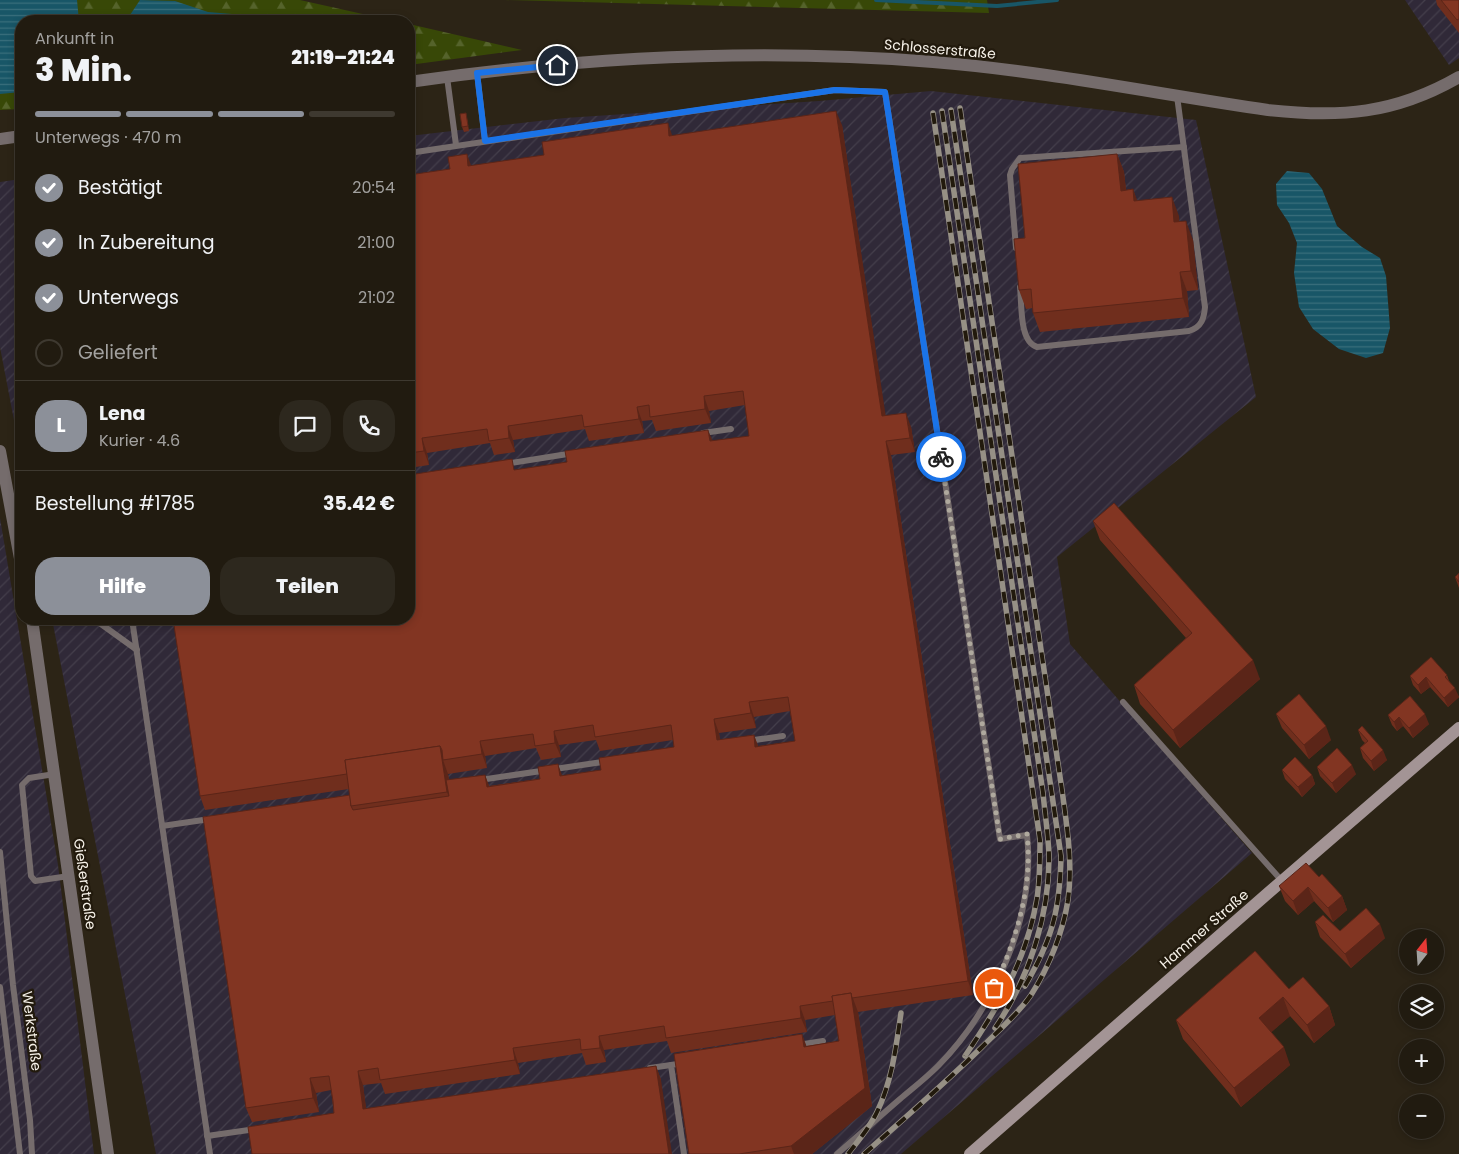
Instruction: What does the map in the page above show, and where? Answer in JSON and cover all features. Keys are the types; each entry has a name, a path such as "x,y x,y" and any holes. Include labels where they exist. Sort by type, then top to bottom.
{"main road":[{"name":"Hammer Straße","path":"970,1154 1459,728"}],"street":[{"name":"Schlosserstraße","path":"415,81 477,73 651,58 766,55 852,57 994,68 1299,113 1356,113 1382,109 1410,100 1439,89 1459,77"},
{"path":"0,139 15,137"},
{"path":"0,451 15,532"},
{"name":"Gießerstraße","path":"33,625 108,1154"}],"lane":[{"path":"477,73 485,141"},
{"path":"447,76 456,145"},
{"path":"415,151 835,90 885,92 1000,839 1027,834 1029,857 1022,910 1013,942 994,988 969,1029 938,1066 837,1154"},
{"path":"1019,279 1025,335 1032,346 1037,347 1194,329 1203,321 1205,307 1177,96"},
{"path":"1018,260 1010,175 1020,158 1184,147"},
{"path":"692,435 731,429"},
{"path":"497,465 584,452"},
{"path":"102,625 137,650"},
{"path":"133,625 210,1154"},
{"path":"1123,702 1282,881"},
{"path":"743,742 783,736"},
{"path":"477,780 615,760"},
{"path":"55,774 29,778 22,786 31,876 36,881 69,876"},
{"path":"162,826 221,817"},
{"name":"Werkstraße","path":"0,852 13,985 30,1120 32,1154"},
{"path":"0,987 20,1154"},
{"path":"794,1046 823,1041"},
{"path":"641,1069 690,1062"},
{"path":"671,1064 684,1154"},
{"path":"207,1136 263,1127"}],"shaded area":[{"path":"1405,0 1459,0 1459,58 1449,65"},
{"path":"931,91 1196,120 1256,397 1057,557 1070,644 1252,853 901,1154 156,1154 53,625 415,625 415,135 565,118 819,101"},
{"path":"15,180 15,426 0,347 0,182"},
{"path":"0,518 15,608 15,625 18,625 58,865 94,1154 0,1154"}],"green space":[{"path":"0,0 300,0 367,15 15,15 15,109 0,110"},
{"path":"505,0 987,0 989,13"},
{"path":"415,25 522,50 415,64"}],"water":[{"path":"0,0 77,0 78,15 15,15 15,93 0,94"},
{"path":"140,0 175,1 208,12 243,15 130,15"},
{"path":"1287,171 1309,173 1322,189 1337,226 1362,247 1380,258 1386,276 1390,328 1383,353 1366,358 1339,349 1313,329 1299,307 1294,273 1297,243 1289,223 1277,205 1276,184"}],"building":[{"path":"1441,0 1459,0 1459,19 1457,20"},
{"path":"836,111 882,416 906,413 910,438 886,441 968,981 852,998 851,993 832,996 833,1001 800,1006 801,1018 666,1038 664,1026 599,1036 600,1048 581,1050 580,1039 513,1048 515,1060 380,1080 378,1068 358,1071 363,1109 656,1066 669,1154 252,1154 248,1127 334,1113 333,1101 329,1076 310,1078 313,1098 246,1108 203,817 350,795 353,810 449,796 446,780 485,775 487,787 540,779 538,767 558,764 560,776 601,770 599,758 674,747 671,725 595,737 593,725 554,731 555,743 535,746 533,734 480,741 482,754 443,760 440,746 345,760 347,774 200,796 174,625 415,625 415,474 512,459 514,470 567,462 565,451 708,430 710,441 749,436 743,391 704,396 705,409 650,417 649,405 637,407 639,419 584,427 582,415 508,426 509,438 489,441 487,429 422,438 424,451 415,452 415,174 450,169 448,157 467,154 468,166 544,155 542,142 668,123 669,136","holes":["788,697 795,741 755,747 754,735 717,740 714,719 751,713 749,702"]},
{"path":"466,113 468,126 462,127 460,114"},
{"path":"1117,154 1121,191 1133,189 1134,201 1172,197 1174,222 1186,221 1191,271 1180,272 1183,298 1033,313 1031,289 1019,290 1014,239 1025,238 1018,164"},
{"path":"1114,503 1253,660 1173,730 1134,685 1192,633 1093,521"},
{"path":"1459,573 1459,582 1455,577"},
{"path":"1431,657 1447,675 1445,677 1455,688 1444,698 1426,677 1418,685 1410,676"},
{"path":"1299,694 1326,726 1304,745 1276,714"},
{"path":"1410,696 1425,714 1409,728 1399,717 1394,722 1388,715"},
{"path":"1362,726 1383,750 1371,761 1360,748 1368,741 1358,730"},
{"path":"440,746 447,792 351,806 345,760"},
{"path":"1337,748 1352,765 1332,783 1317,767"},
{"path":"1295,757 1312,775 1298,787 1282,770"},
{"path":"1306,863 1319,877 1322,874 1342,896 1328,908 1308,887 1293,901 1279,886"},
{"path":"1366,908 1380,924 1345,954 1315,922 1323,915 1340,931"},
{"path":"1255,951 1289,989 1303,977 1329,1006 1307,1025 1283,997 1259,1018 1284,1047 1234,1088 1176,1020"},
{"path":"851,993 865,1088 791,1146 739,1154 689,1154 674,1054 802,1034 804,1047 839,1041 832,996"}],"waterway":[{"path":"876,0 997,6 1057,0"}],"railway":[{"path":"864,1154 968,1061 1026,1002 1044,973 1054,949 1063,924 1068,900 1069,845 1062,790 960,108"},
{"path":"951,110 1061,856 1059,893 1053,924 1042,954 1025,986"},
{"path":"942,111 1043,793 1049,854 1046,900 1035,945 1018,989 995,1028"},
{"path":"933,113 1040,840 1038,891 1032,920 1019,962 1000,1000 965,1056"},
{"path":"848,1154 871,1123 882,1100 893,1064 901,1013"}],"way so far":[{"path":"941,457 1000,839 1027,834 1029,857 1022,910 1013,942 994,988"}],"route":[{"path":"557,65 477,73 485,141 835,90 885,92 941,457"}]}
